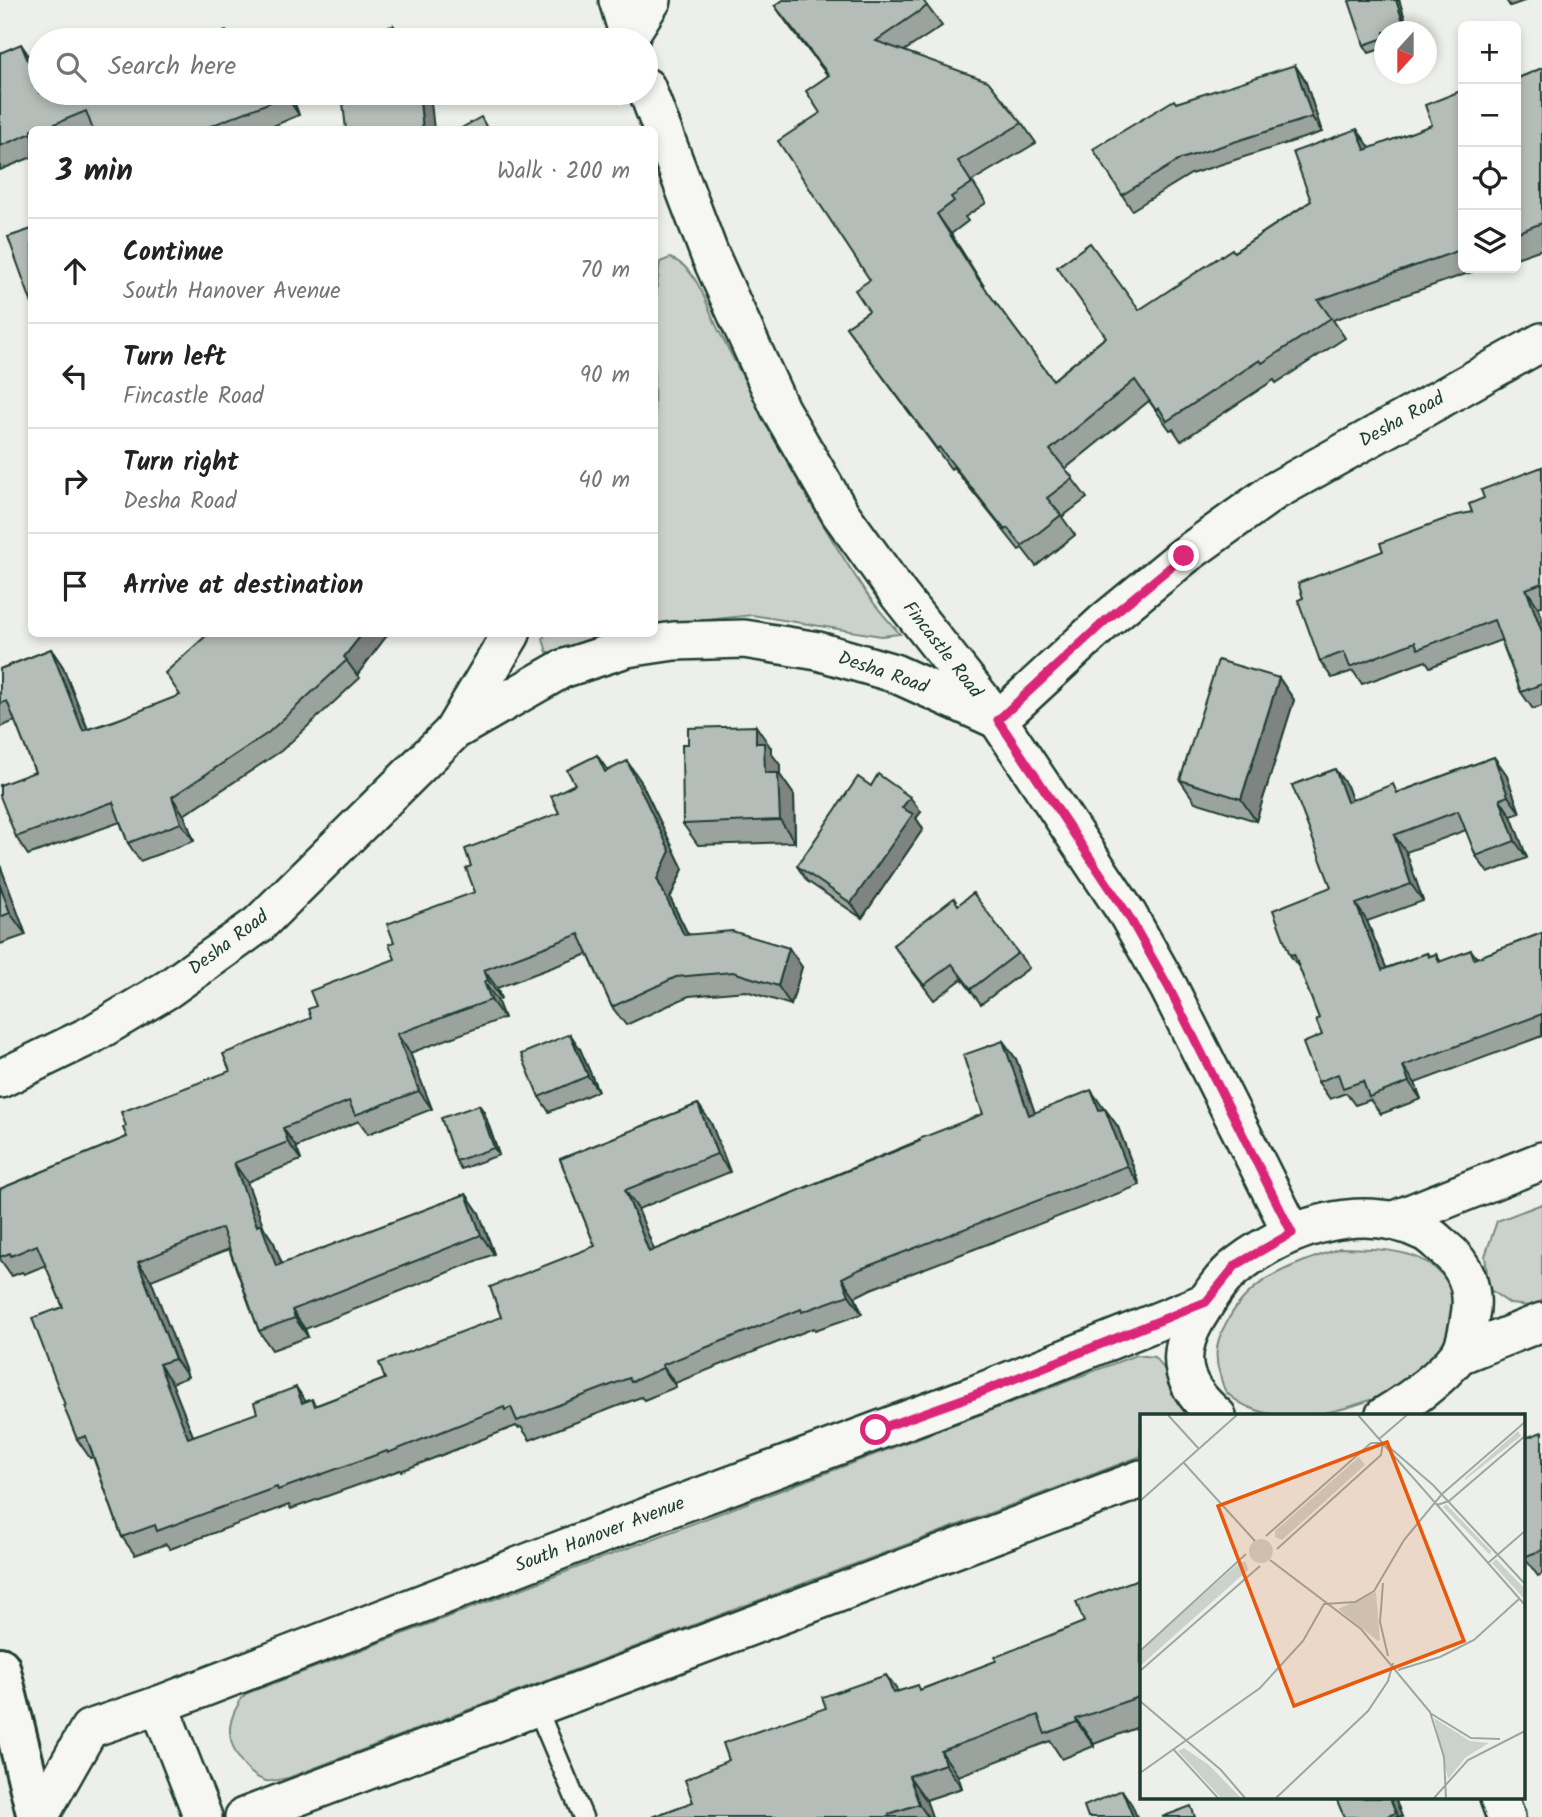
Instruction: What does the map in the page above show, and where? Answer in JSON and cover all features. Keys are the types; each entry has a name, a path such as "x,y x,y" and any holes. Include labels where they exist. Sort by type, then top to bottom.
{"main road":[{"path":"0,1667 37,1817"},
{"path":"0,1761 37,1817"}],"street":[{"path":"618,0 627,28"},
{"path":"636,28 652,0"},
{"name":"Fincastle Road","path":"648,106 656,126"},
{"name":"Fincastle Road","path":"658,130 709,253 780,409 840,513 899,595 998,720 1128,915 1169,988 1292,1233"},
{"name":"Desha Road","path":"0,1079 91,1035 168,989 259,924 454,731 562,668 627,648 662,642 744,639 818,651 894,673 998,720 1125,604 1184,556 1273,492 1542,342"},
{"name":"Desha Road","path":"454,731 508,637"},
{"name":"South Hanover Avenue","path":"1392,1221 1542,1161"},
{"name":"South Hanover Avenue","path":"1214,1414 1192,1391 1183,1366 1184,1344 1206,1302 1236,1265 1292,1233 1324,1222 1359,1217 1392,1221 1423,1231 1455,1256 1471,1286 1473,1299 1467,1336 1459,1355"},
{"name":"South Hanover Avenue","path":"37,1817 89,1729 159,1705 667,1509 974,1395 1206,1302"},
{"name":"South Hanover Avenue","path":"1387,1414 1416,1395 1459,1355 1542,1322"},
{"path":"244,1817 1140,1479"},
{"path":"159,1705 203,1817"},
{"path":"1500,1800 1506,1817"}],"lane":[{"path":"537,1708 581,1817"}],"shaded area":[{"path":"670,258 680,263 694,278 805,494 867,594 900,634 881,636 752,615 658,626 660,262"},
{"path":"610,637 559,652 547,652 543,639"},
{"path":"1542,1204 1542,1307 1510,1304 1489,1289 1485,1256 1497,1221"},
{"path":"1340,1248 1388,1250 1418,1258 1443,1276 1452,1290 1456,1304 1450,1334 1432,1362 1420,1374 1383,1396 1316,1414 1261,1412 1244,1405 1224,1388 1217,1362 1218,1343 1235,1308 1247,1295 1274,1275"},
{"path":"1136,1355 1154,1357 1179,1390 1185,1414 1140,1414 1140,1456 288,1778 266,1781 258,1778 245,1767 235,1751 230,1727 245,1694"}],"building":[{"path":"783,0 923,0 927,6 876,41 988,81 1022,123 958,161 972,183 951,197 954,201 937,214 978,279 1053,380 1106,337 1057,267 1090,243 1139,310 1311,201 1293,152 1357,129 1365,150 1432,125 1425,105 1458,92 1458,251 1318,300 1331,318 1262,363 1260,360 1167,421 1135,380 1050,450 1073,478 1047,498 1061,515 1022,546 1008,528 1005,530 939,447 937,449 846,327 869,311 855,290 870,280 778,141 820,113 806,91 829,75 775,6"},
{"path":"1396,0 1403,21 1374,21 1374,42 1364,45 1349,1"},
{"path":"21,44 28,61 28,105 263,105 211,126 92,126 86,111 50,126 28,126 28,135 0,146 0,53"},
{"path":"1295,65 1312,117 1181,159 1122,195 1093,149 1174,100 1176,103"},
{"path":"1542,68 1542,223 1521,231 1521,84 1521,77"},
{"path":"343,105 420,105 423,126 346,126"},
{"path":"481,117 486,126 465,126"},
{"path":"28,230 28,293 8,237"},
{"path":"1542,467 1542,583 1526,589 1542,632 1542,684 1521,692 1494,620 1418,649 1415,642 1350,667 1344,652 1320,661 1298,600 1303,598 1298,583 1383,551 1380,543 1453,516 1472,512 1469,504 1484,498 1481,490"},
{"path":"205,637 360,637 344,657 347,660 268,733 172,797 181,823 128,843 113,802 16,837 0,796 0,785 35,772 7,701 0,704 0,669 51,649 83,731 180,695 165,673"},
{"path":"1218,660 1279,678 1241,799 1180,780"},
{"path":"756,726 756,743 764,743 765,773 778,773 780,820 683,824 682,744 688,744 688,728"},
{"path":"597,755 605,772 627,761 670,851 657,879 684,935 732,931 789,948 778,986 733,972 676,977 612,1007 579,934 484,970 488,980 484,982 491,1000 397,1034 419,1091 355,1115 349,1101 283,1128 288,1142 234,1163 257,1226 261,1224 276,1266 466,1194 481,1235 292,1310 295,1318 259,1331 222,1228 138,1262 175,1359 159,1364 188,1438 257,1413 254,1403 296,1387 302,1403 312,1399 315,1406 385,1379 379,1363 501,1317 490,1287 595,1246 560,1159 698,1104 717,1154 625,1190 649,1252 983,1114 963,1055 1003,1041 1029,1115 1091,1090 1099,1110 1105,1109 1127,1166 858,1270 842,1278 849,1295 802,1312 801,1309 662,1365 663,1368 631,1382 629,1378 517,1421 511,1407 505,1410 504,1407 388,1453 387,1451 278,1490 277,1487 157,1531 155,1525 122,1537 86,1436 77,1439 32,1318 63,1307 37,1245 11,1256 10,1253 0,1257 0,1189 127,1137 121,1112 230,1071 223,1054 311,1018 308,1009 316,1006 310,991 395,959 389,944 394,942 387,924 475,892 466,868 471,866 465,849 559,813 551,796 575,784 567,770"},
{"path":"1494,757 1508,796 1500,799 1515,841 1476,856 1458,811 1394,835 1411,884 1356,904 1382,970 1427,953 1428,957 1436,954 1439,962 1471,950 1474,959 1542,933 1542,1014 1403,1066 1409,1082 1369,1097 1363,1081 1343,1088 1338,1074 1318,1082 1303,1043 1322,1035 1316,1020 1319,1018 1273,910 1331,887 1292,785 1335,769 1347,802 1393,784 1397,793"},
{"path":"878,774 910,797 902,808 913,814 851,903 797,866 858,777 871,786"},
{"path":"0,885 10,913 0,917"},
{"path":"973,893 1018,953 971,989 952,964 924,985 893,945 954,898 958,905"},
{"path":"570,1034 588,1076 539,1097 521,1054"},
{"path":"479,1105 494,1148 456,1161 441,1118"},
{"path":"1542,1432 1542,1550 1524,1557 1524,1439"},
{"path":"1140,1578 1140,1696 1076,1719 1077,1722 1045,1734 1038,1715 941,1751 945,1764 909,1776 919,1804 889,1814 890,1817 652,1817 693,1802 685,1780 729,1760 723,1743 826,1708 822,1697 886,1675 893,1693 918,1685 920,1690 996,1661 995,1657 1084,1622 1076,1602"},
{"path":"1122,1790 1133,1817 1088,1817 1084,1806"},
{"path":"1337,1800 1391,1800 1396,1813 1385,1817 1344,1817"},
{"path":"1191,1806 1195,1817 1162,1817"}],"route":[{"path":"876,1430 974,1395 1206,1302 1236,1265 1292,1233 1169,988 1128,915 998,720 1105,621 1184,556"}]}
